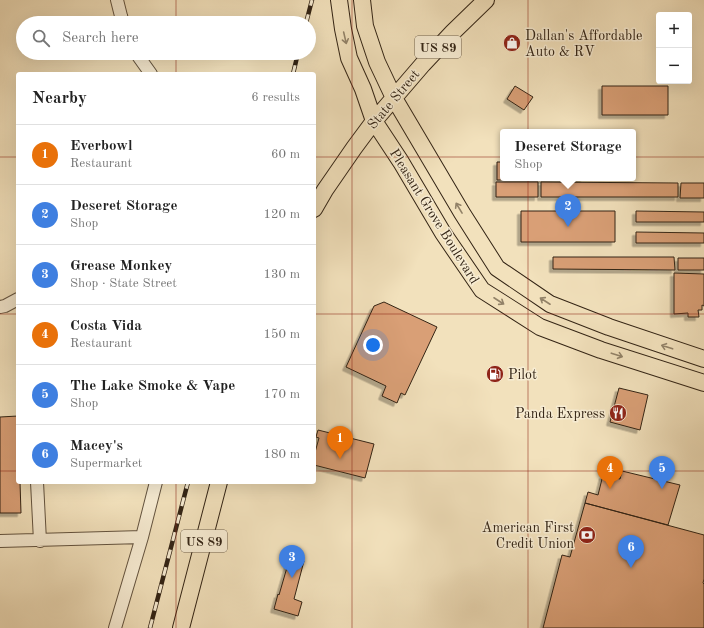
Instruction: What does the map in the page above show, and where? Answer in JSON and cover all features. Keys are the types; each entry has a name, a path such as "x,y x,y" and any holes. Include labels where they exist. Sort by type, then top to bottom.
{"main road":[{"name":"Pleasant Grove Boulevard","path":"339,0 349,58 363,88 374,121 401,162 443,233 482,290 540,327 601,350 704,383"},
{"name":"Pleasant Grove Boulevard","path":"362,0 365,26 377,62 394,98 462,213 497,268 550,304 608,328 704,359"},
{"name":"State Street","path":"316,205 374,121 423,64 486,0"},
{"name":"US 89","path":"181,628 218,484"}],"street":[{"path":"117,0 121,16"},
{"path":"141,60 149,72"},
{"path":"0,306 4,306 16,300"},
{"path":"37,484 40,541"},
{"path":"115,628 142,537 155,484"},
{"path":"0,541 142,537"}],"building":[{"path":"515,86 533,97 524,110 507,99"},
{"path":"602,86 668,86 668,115 602,115"},
{"path":"497,162 500,162 500,180 497,180"},
{"path":"496,182 538,182 538,197 496,197"},
{"path":"541,182 678,183 678,197 541,197"},
{"path":"681,183 704,183 704,198 680,198"},
{"path":"521,211 615,211 615,242 521,242"},
{"path":"636,211 704,212 704,222 636,222"},
{"path":"636,232 704,233 704,243 636,243"},
{"path":"553,257 674,257 675,270 553,269"},
{"path":"678,258 704,258 704,270 678,270"},
{"path":"674,273 704,274 704,306 702,305 702,310 698,310 699,317 688,317 688,313 674,314"},
{"path":"384,302 437,327 405,395 401,393 397,403 382,396 386,386 346,367 374,306"},
{"path":"619,388 648,395 640,430 610,422"},
{"path":"16,416 16,484 20,484 21,513 0,513 0,417"},
{"path":"318,430 374,444 365,478 316,466 316,449 319,438 316,437"},
{"path":"622,471 680,485 668,525 585,503 588,492 598,495 603,475 620,479"},
{"path":"585,503 704,535 704,628 543,628 562,555 570,557"},
{"path":"290,557 304,561 294,599 302,602 298,616 274,609"}],"railway":[{"path":"308,16 312,0"},
{"path":"293,72 296,60"},
{"path":"150,628 187,484"}],"place":[{"name":"Dallan's Affordable Auto & RV","path":"512,43"},
{"name":"Deseret Storage","path":"568,227"},
{"name":"Pilot","path":"495,374"},
{"name":"Panda Express","path":"618,413"},
{"name":"Everbowl","path":"340,459"},
{"name":"Costa Vida","path":"610,489"},
{"name":"The Lake Smoke & Vape","path":"662,489"},
{"name":"American First Credit Union","path":"587,535"},
{"name":"Macey's","path":"631,568"},
{"name":"Grease Monkey","path":"292,578"}]}
